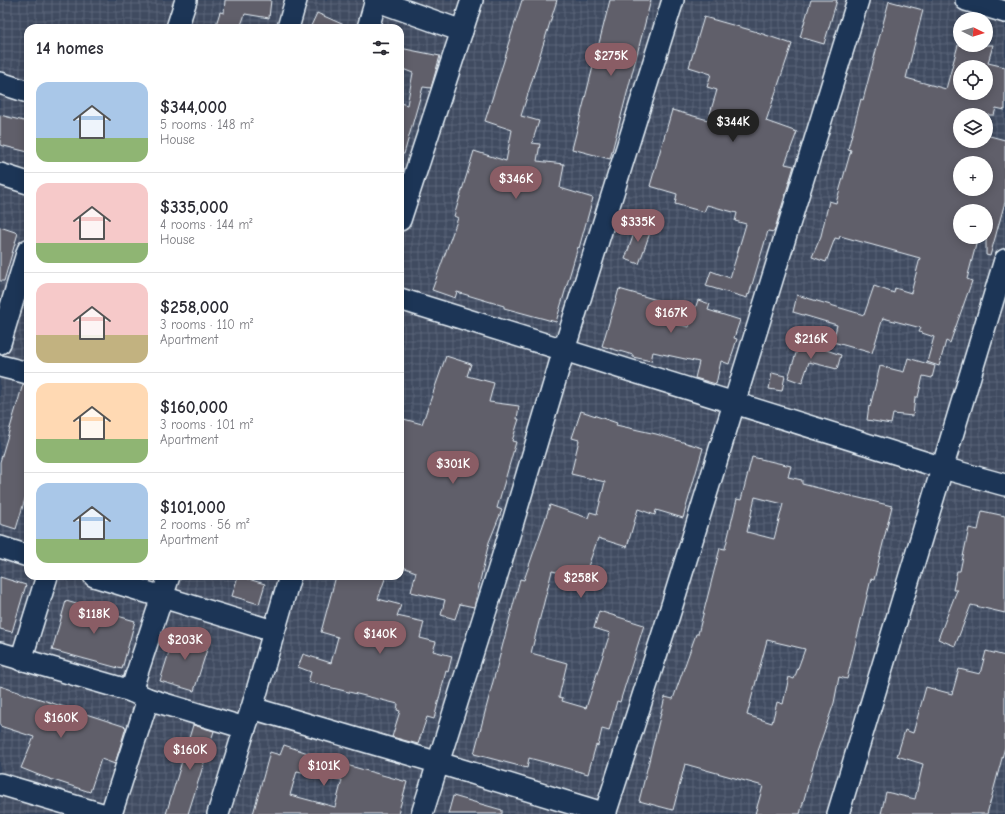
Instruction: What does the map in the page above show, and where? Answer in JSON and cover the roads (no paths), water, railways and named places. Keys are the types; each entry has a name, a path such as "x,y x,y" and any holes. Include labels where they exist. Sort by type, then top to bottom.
{"street":[{"path":"178,24 186,0"},
{"path":"289,24 296,0"},
{"path":"369,24 376,0 462,31"},
{"path":"404,207 472,0"},
{"path":"422,814 501,562 564,350 673,0"},
{"path":"252,708 606,814 669,615 858,0"},
{"path":"966,0 1005,12"},
{"path":"0,83 24,91"},
{"path":"0,174 24,182"},
{"path":"838,814 1005,260"},
{"path":"0,344 24,263"},
{"path":"404,300 943,468 1005,485"},
{"path":"0,366 24,372"},
{"path":"0,547 24,555"},
{"path":"21,660 46,580"},
{"path":"107,580 273,631"},
{"path":"111,814 162,597 168,580"},
{"path":"218,814 252,708 289,580"},
{"path":"0,653 245,728"},
{"path":"0,784 102,814"}]}
